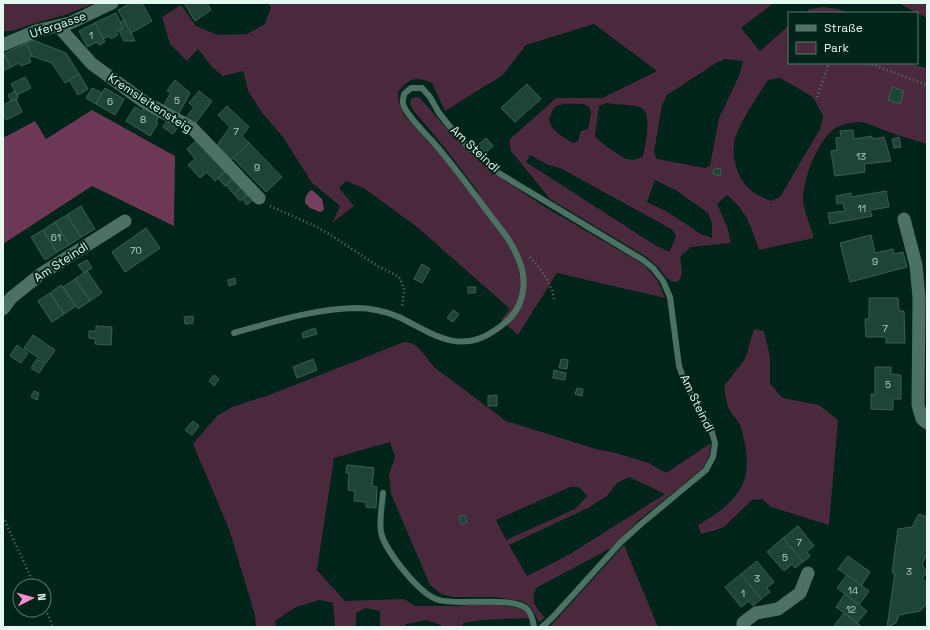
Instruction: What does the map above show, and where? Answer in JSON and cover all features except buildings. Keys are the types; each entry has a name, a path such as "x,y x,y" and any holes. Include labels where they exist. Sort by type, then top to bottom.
{"street":[{"name":"Ufergasse","path":"3,45 36,31 70,23 112,3"},
{"name":"Kremsleitensteig","path":"58,26 92,64 143,101 192,128 259,198"},
{"path":"904,219 916,265 919,297 918,405 922,419 927,423"},
{"name":"Am Steindl","path":"3,309 11,298 41,274 125,221"},
{"path":"743,627 743,623 756,613 778,610 800,593 808,573"}],"lane":[{"name":"Am Steindl","path":"234,334 294,316 355,308 377,310 398,317 425,332 444,340 459,341 476,339 491,333 505,324 516,311 523,294 523,277 519,259 510,242 440,151 408,113 403,103 404,94 411,88 422,88 430,97 439,113 460,139 497,172 643,260 653,268 663,281 670,298 679,366 685,383 711,429 715,443 713,457 706,470 621,542 542,627"},
{"path":"383,493 380,521 381,534 386,545 406,574 423,591 437,600 451,603 494,601 521,605 528,609 532,616 534,627"}],"path":[{"path":"817,98 829,64"},
{"path":"871,64 927,85"},
{"path":"259,198 271,207 317,227 338,239 376,265 399,277 404,289 404,306 398,317"},
{"path":"510,242 527,253 546,277 552,289 554,299"},
{"path":"3,517 31,578"}],"green space":[{"path":"95,3 68,14 13,31 3,31 3,4"},
{"path":"268,3 774,3 741,28 760,51 788,26 788,64 911,64 927,68 927,144 861,122 842,125 834,129 822,143 817,152 805,182 803,200 814,238 759,250 744,213 727,195 717,204 727,226 731,243 691,247 680,257 682,274 677,282 674,282 668,279 658,267 645,256 550,199 511,151 509,140 556,98 602,98 657,71 594,24 526,45 503,75 445,111 432,83 421,79 410,81 398,92 399,103 404,115 439,153 475,199 479,193 445,148 413,110 410,103 411,99 414,97 419,97 458,141 495,174 545,207 641,263 656,278 665,298 557,273 518,335 501,320 510,309 417,227 365,189 346,181 339,188 354,206 332,223 340,206 312,183 283,137 263,114 248,91 243,71 223,76 212,67 198,49 187,61 170,44 162,17 181,5 196,26 218,35 247,34 265,24 271,7","holes":["725,59 743,61 739,76 719,118 710,165 705,168 657,159 654,152 662,105 667,95 716,63","780,78 813,97 823,116 820,129 780,197 771,201 756,194 745,185 741,179 734,157 734,145 740,126 768,80","606,103 630,105 641,108 645,112 647,117 647,130 643,156 637,159 629,160 610,149 595,136 599,106","584,104 590,108 591,114 588,129 581,131 578,141 573,143 552,127 550,123 551,114 559,105","530,155 548,165 560,168 673,230 676,237 669,252 655,245 526,162","655,180 677,191 708,213 712,223 712,238 701,234 666,211 647,202"]},
{"path":"898,3 922,3 927,6 927,18"},
{"path":"823,7 848,12 806,12 810,9"},
{"path":"754,329 764,331 770,357 770,384 783,398 819,405 838,420 829,525 771,507 762,499 752,500 724,527 701,534 698,525 713,516 735,497 742,486 746,475 747,461 741,428 739,422 728,407 724,386 745,359"},
{"path":"404,342 411,343 418,347 434,367 506,421 596,449 616,453 649,463 666,473 711,443 709,456 703,468 638,521 611,548 536,588 534,593 534,601 545,618 539,622 531,607 522,601 494,597 453,597 441,594 430,585 391,494 389,475 395,457 390,442 334,458 317,570 345,601 404,599 415,606 494,604 518,608 525,611 529,618 482,620 463,623 462,627 441,627 441,625 426,620 407,624 402,627 380,627 380,611 366,608 356,613 356,627 335,627 333,603 319,600 296,607 275,621 276,627 256,627 255,615 229,529 193,444 217,416 232,407 269,395","holes":["629,477 665,494 570,554 527,576 509,545 588,508 607,496 617,483","570,487 579,487 587,496 575,509 506,540 496,520"]},
{"path":"624,545 658,627 549,627 555,621"}],"shaded area":[{"path":"92,110 175,156 174,226 92,186 3,244 3,138 35,121 46,139"},
{"path":"312,190 322,199 324,208 323,211 320,212 310,208 305,203 307,195"}]}
